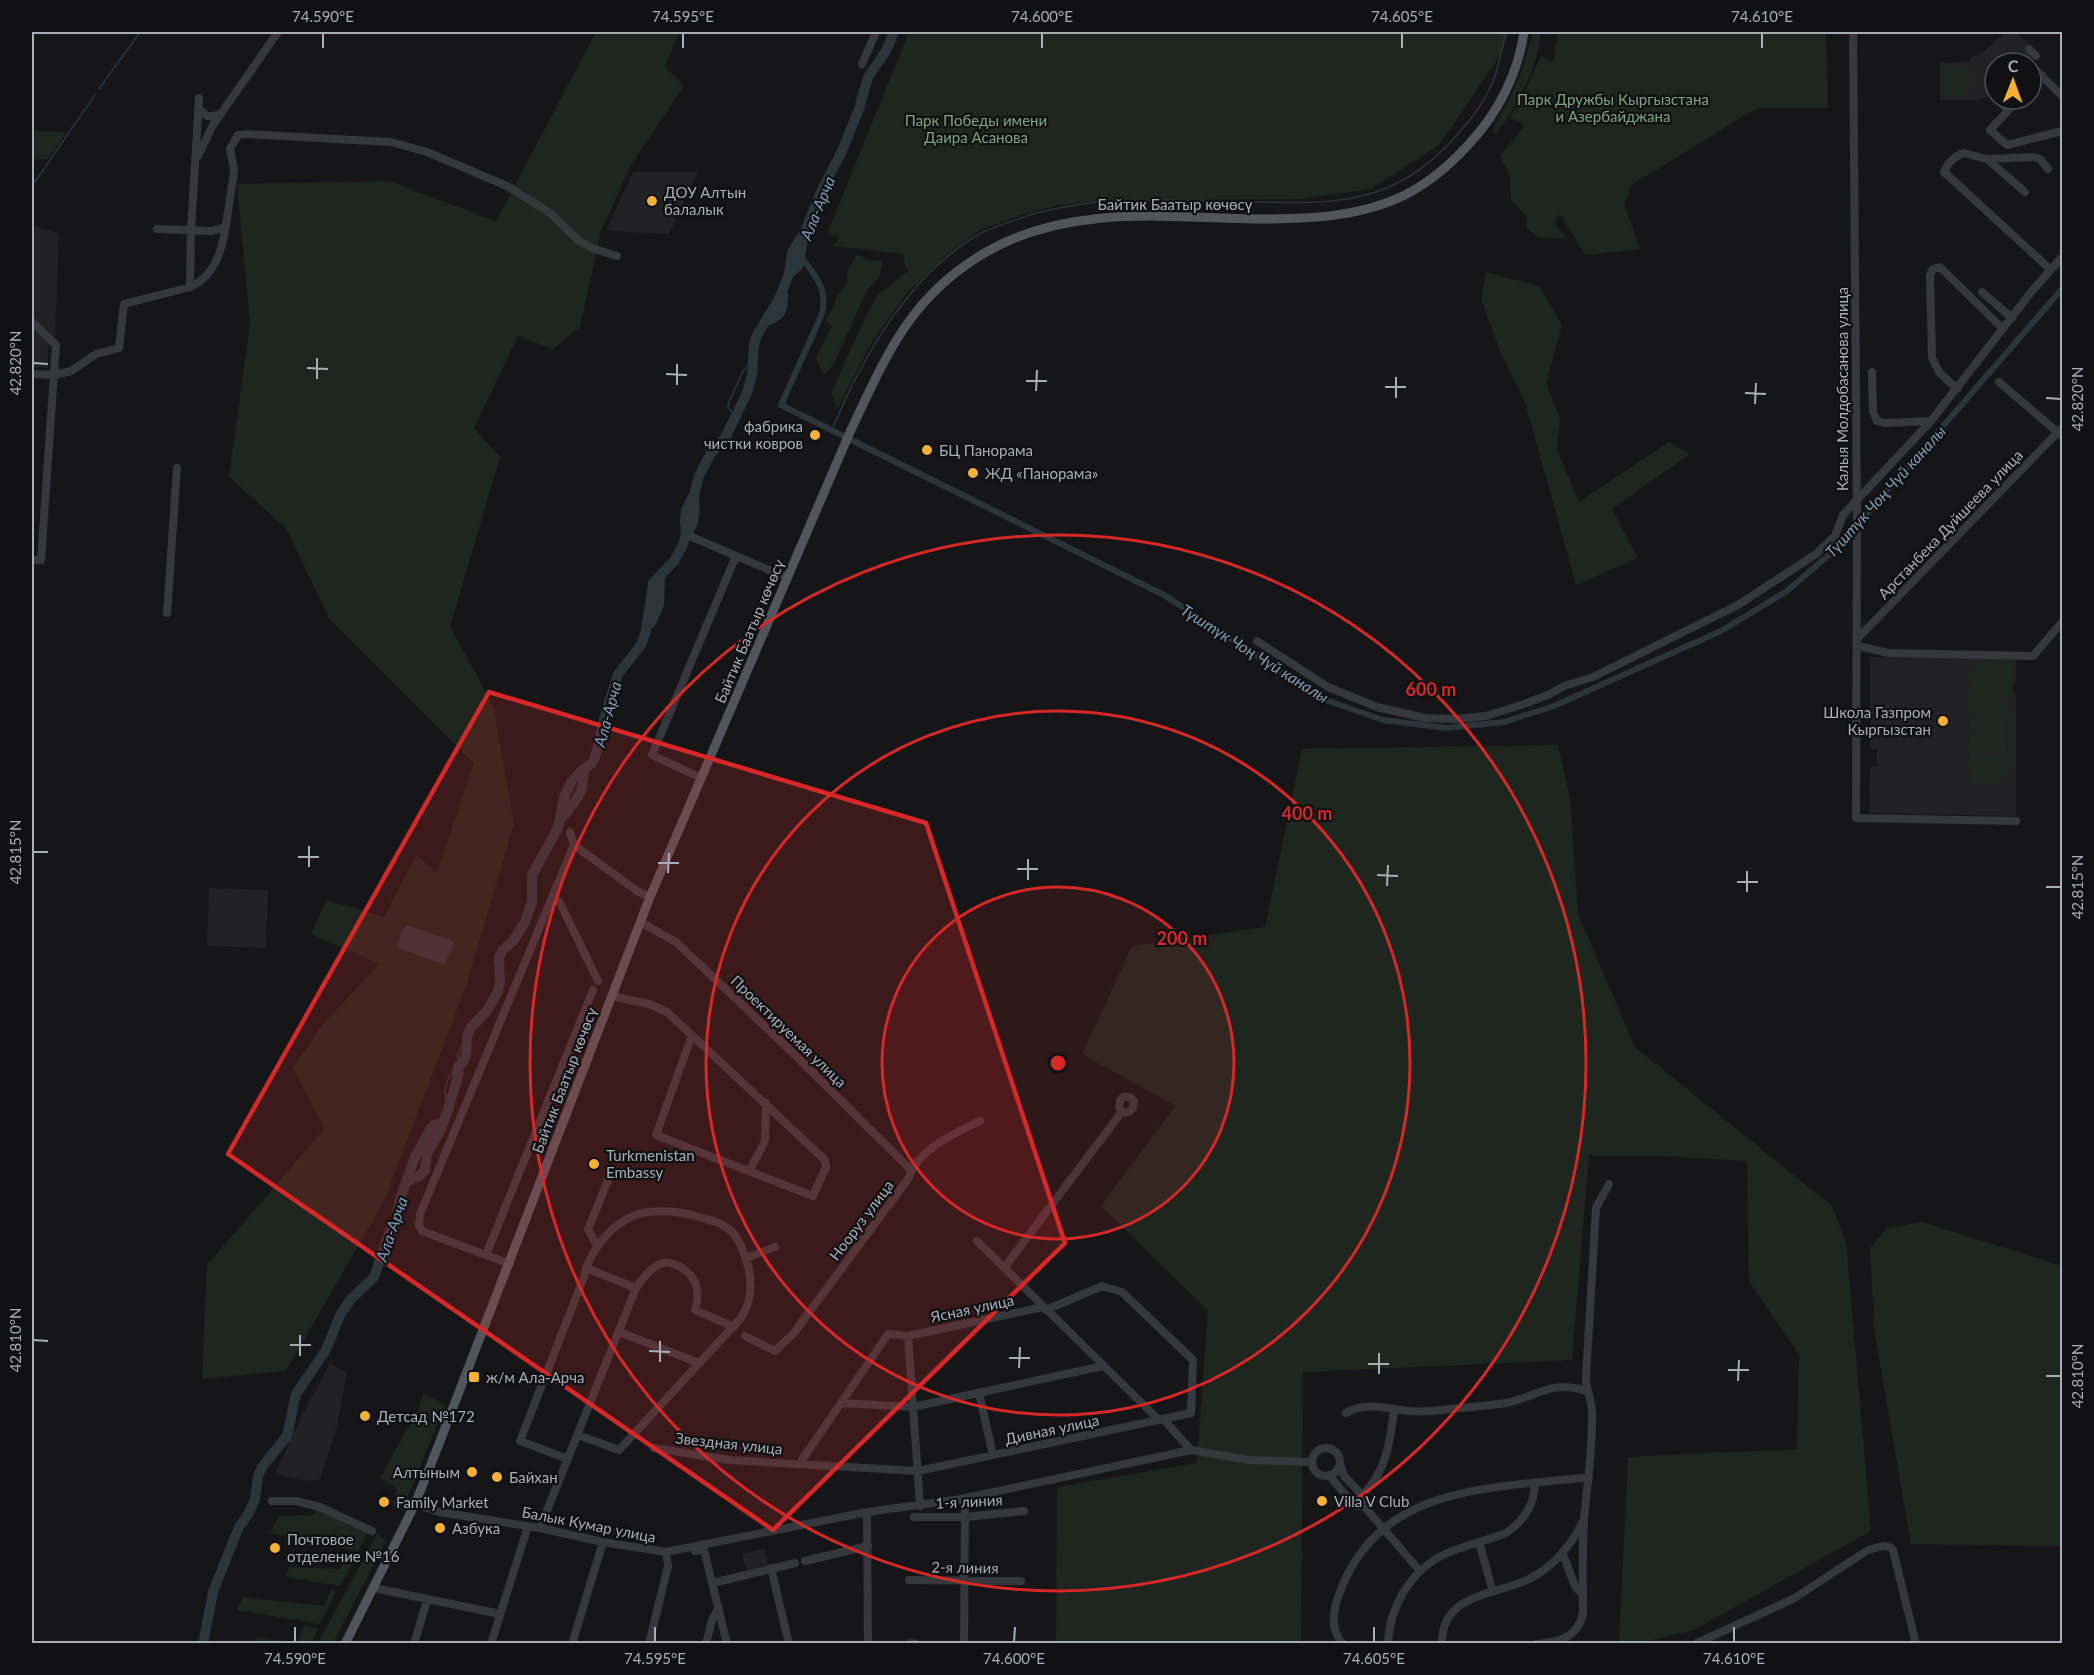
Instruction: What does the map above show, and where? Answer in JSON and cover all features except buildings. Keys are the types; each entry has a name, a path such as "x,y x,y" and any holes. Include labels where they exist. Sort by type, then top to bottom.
{"main road":[{"name":"Байтик Баатыр көчөсү","path":"345,1644 415,1504 510,1264 650,897 850,432 880,367 906,323 937,289 974,259 1021,235 1050,226 1082,220 1145,217 1317,218 1363,210 1392,201 1433,178 1487,123 1513,74 1524,32"}],"street":[{"path":"195,164 207,135 278,32"},
{"path":"862,64 876,32"},
{"name":"Калыя Молдобасанова улица","path":"1853,32 1857,518 1856,818 2016,821"},
{"path":"2043,76 2062,96"},
{"path":"190,287 199,98"},
{"path":"199,109 207,116 220,115"},
{"path":"2007,111 1990,130 2007,145 2062,131"},
{"path":"32,374 54,375 71,371 96,354 119,348 124,304 200,283 216,263 220,254 233,180 234,168 230,149 238,135 390,142 427,152 507,186 550,213 579,240 592,248 617,256"},
{"path":"2048,168 2040,159 2034,157 1987,159 1964,153 1959,154 1946,166 1944,172 2050,269"},
{"path":"1987,159 2025,192"},
{"path":"157,229 212,231 225,227"},
{"path":"1257,641 1328,687 1377,707 1416,717 1440,720 1486,716 1593,677 1738,605 1816,554 1834,536 1843,515 1931,421 2062,256"},
{"path":"1957,389 1939,372 1932,358 1930,274 1933,269 1940,267 2003,329"},
{"path":"1982,292 2012,318"},
{"path":"32,322 57,345 40,560 32,560"},
{"path":"1872,372 1873,411 1877,421 1884,423 1931,421"},
{"path":"2000,382 2061,432"},
{"name":"Арстанбека Дуйшеева улица","path":"1857,643 2061,432"},
{"path":"167,612 177,468"},
{"path":"692,537 788,578"},
{"path":"701,778 652,755 736,556"},
{"path":"1857,643 1889,653 2033,656 2062,622"},
{"path":"570,832 574,845 637,891 650,897"},
{"path":"510,1264 422,1231 419,1225 420,1214 574,845"},
{"path":"553,897 560,903 598,981"},
{"name":"Проектируемая улица","path":"640,922 676,942 793,1053 911,1170"},
{"path":"486,1255 593,990"},
{"path":"612,996 648,1004 667,1012 766,1103 825,1160 826,1167 813,1196 656,1135 692,1035"},
{"path":"750,1170 765,1141 766,1103"},
{"path":"1004,1268 1121,1113"},
{"name":"Нооруз улица","path":"745,1336 775,1352 793,1334 908,1179 911,1170 938,1141 980,1121"},
{"path":"597,1246 588,1228 609,1178"},
{"path":"1537,1644 1566,1638 1579,1627 1583,1613 1584,1518 1589,1477 1592,1412 1586,1391 1596,1208 1609,1184"},
{"path":"568,1459 520,1441 586,1268 597,1246 615,1228 637,1215 649,1212 675,1212 722,1224 732,1232 746,1258 752,1290 747,1308 734,1327 619,1450 578,1434"},
{"path":"977,1241 1044,1309 1191,1450"},
{"path":"746,1258 775,1247"},
{"path":"540,1528 636,1288 643,1278 657,1265 664,1263 676,1265 690,1274 695,1282 698,1299 695,1310 734,1327"},
{"path":"586,1268 636,1288"},
{"name":"Ясная улица","path":"908,1336 1044,1309 1102,1286 1122,1292 1193,1360 1191,1413"},
{"path":"619,1332 699,1363"},
{"name":"Звездная улица","path":"802,1464 802,1460 888,1334 908,1336"},
{"path":"908,1336 920,1506"},
{"path":"841,1403 913,1407 1103,1366"},
{"path":"1346,1413 1353,1408 1366,1406 1394,1410 1441,1410 1507,1402 1551,1387 1575,1387 1586,1391"},
{"path":"979,1393 993,1455"},
{"path":"1363,1494 1374,1481 1384,1463 1394,1410"},
{"name":"Дивная улица","path":"918,1471 1191,1413"},
{"name":"Звездная улица","path":"654,1448 729,1460 918,1471"},
{"path":"1329,1475 1354,1505 1362,1504 1365,1499 1363,1494 1344,1476 1338,1455 1327,1448 1318,1450 1312,1462 1319,1473 1329,1475 1336,1472 1340,1464"},
{"path":"666,1555 867,1512 961,1499 1191,1450 1240,1459 1312,1462"},
{"path":"1342,1644 1336,1636 1333,1620 1340,1592 1355,1561 1383,1529 1401,1515 1439,1499 1479,1490 1589,1477"},
{"path":"1388,1644 1390,1624 1398,1602 1420,1571 1443,1555 1506,1533 1515,1527 1532,1503 1535,1484"},
{"path":"961,1499 965,1517 964,1644"},
{"path":"272,1501 296,1500 320,1506 372,1531"},
{"name":"Балык Кумар улица","path":"415,1504 439,1512 540,1528 666,1555 668,1566 649,1644"},
{"path":"1362,1504 1420,1571"},
{"path":"867,1512 868,1644"},
{"name":"1-я линия","path":"914,1517 965,1517 1024,1512"},
{"path":"1442,1644 1445,1623 1456,1608 1472,1599 1529,1579 1563,1554 1584,1518"},
{"path":"491,1644 528,1526"},
{"path":"572,1644 603,1542"},
{"path":"1479,1542 1493,1592"},
{"path":"805,1561 868,1546"},
{"path":"1695,1644 1793,1599 1868,1550 1883,1546 1893,1550 1916,1644"},
{"path":"666,1555 704,1549 727,1644"},
{"path":"1563,1554 1575,1586 1582,1593"},
{"path":"712,1582 795,1563"},
{"path":"771,1568 789,1644"},
{"name":"2-я линия","path":"909,1580 1022,1581"},
{"path":"374,1588 500,1614"},
{"path":"414,1644 427,1600"},
{"path":"706,1644 718,1607"},
{"path":"910,1643 916,1644"}],"highlighted area":[{"path":"489,692 926,823 1065,1243 773,1530 228,1154"}],"shaded area":[{"path":"2006,32 2016,32 2035,51 1984,51"},
{"path":"1982,53 1983,99 1940,100 1940,63 1970,62 1971,57"},
{"name":"ДОУ Алтын балалык","path":"633,172 698,172 669,234 606,231"},
{"path":"32,226 59,233 55,336 48,349 48,368 32,367"},
{"name":"Школа Газпром Кыргызстан","path":"1870,657 2016,658 2016,683 2011,688 2016,693 2016,816 1869,813 1870,767 1877,766 1877,749 1870,749"},
{"path":"209,888 268,890 266,948 207,946"},
{"path":"407,925 454,943 443,964 398,948 400,936"},
{"path":"330,1363 347,1373 337,1426 320,1479 311,1481 275,1474 300,1419"},
{"path":"764,1548 768,1565 746,1570 742,1554"}],"green space":[{"path":"596,32 680,32 665,66 684,86 632,163 601,231 580,327 553,349 518,336 474,428 500,457 450,627 493,705 514,824 467,983 384,1201 286,1371 202,1379 207,1265 324,1129 293,1068 323,1024 379,964 311,934 326,900 384,917 416,855 437,872 474,763 329,618 286,528 229,477 250,324 237,184 389,181 496,221"},
{"name":"Парк Победы имени Даира Асанова","path":"909,32 1509,32 1502,53 1439,145 1371,189 1300,199 1116,200 1060,205 1024,214 978,231 944,257 908,292 873,340 838,408 831,393 867,313 879,294 909,270 905,266 904,254 833,246 840,237 827,234"},
{"path":"1533,32 1541,32 1531,74 1512,111 1495,135 1494,127 1511,96"},
{"name":"Парк Дружбы Кыргызстана и Азербайджана","path":"1558,32 1826,32 1828,108 1757,108 1630,186 1629,195 1624,203 1640,249 1585,255 1560,214 1554,223 1567,239 1537,237 1526,228 1527,216 1511,201 1510,177 1500,156 1522,129 1524,123 1510,118 1541,56 1553,62"},
{"path":"1942,68 1971,68 1971,86 1963,86 1963,96 1942,96"},
{"path":"32,131 67,132 48,159 32,159"},
{"path":"857,254 869,260 881,261 879,278 868,289 833,365 824,375 816,358 832,326 825,321 836,298 846,285 848,270"},
{"path":"1486,272 1539,286 1562,325 1546,383 1560,419 1557,450 1579,502 1669,442 1690,454 1612,509 1638,558 1576,585 1525,402 1500,351 1481,299"},
{"path":"1977,660 2014,660 2011,688 2013,696 1998,696 2006,702 2012,713 2011,770 2003,780 1996,783 1970,781 1969,687 1971,687 1971,674 1977,674","holes":["1977,709 1977,752 2005,752 2006,709 2008,764 2006,770 2006,755 1977,755 1976,769 1975,714"]},
{"path":"1558,745 1570,798 1578,914 1635,1047 1832,1206 1846,1242 1871,1531 1694,1630 1639,1643 1619,1643 1628,1457 1797,1449 1799,1354 1749,1282 1747,1161 1641,1155 1589,1155 1572,1360 1303,1372 1301,1643 1056,1644 1057,1487 1197,1463 1208,1311 1101,1206 1175,1106 1082,1054 1132,946 1265,927 1302,749"},
{"path":"1923,1222 2062,1266 2062,1546 1911,1544 1875,1335 1870,1248 1887,1228"},
{"path":"423,1393 445,1405 402,1511 393,1506 397,1489 380,1478 407,1429 416,1419"},
{"path":"317,1509 368,1532 358,1551 270,1533 279,1516 313,1515"},
{"path":"377,1534 386,1541 333,1643 318,1643"},
{"path":"345,1554 357,1556 340,1586 286,1577 289,1567 340,1569"},
{"path":"331,1590 336,1591 320,1624 237,1610 243,1597 324,1606"},
{"path":"304,1626 318,1629 311,1643 297,1643"},
{"path":"256,1637 297,1643 253,1643"}],"waterway":[{"path":"99,89 140,32"},
{"name":"Ала-Арча","path":"203,1644 213,1592 239,1527 255,1499 258,1476 262,1467 287,1436 296,1394 326,1350 340,1315 350,1300 374,1277 389,1234 395,1225 399,1202 406,1182 421,1175 425,1170 427,1154 447,1113 457,1080 458,1067 466,1055 467,1037 471,1027 487,1011 498,991 499,958 525,922 532,902 532,875 558,828 564,797 571,782 595,758 618,674 641,645 646,631 653,583 674,561 682,547 686,535 686,510 694,495 699,476 711,453 725,438 747,393 752,375 757,335 779,299 789,274 798,266 804,234 820,194 842,151 859,109 868,77 886,51 894,32"},
{"path":"832,430 858,374 890,320 930,272 954,251 979,234 1035,214 1067,206 1099,202 1132,200 1320,202 1349,199 1387,188 1430,162 1472,118 1492,84 1506,32"},
{"path":"32,186 95,95"},
{"path":"789,274 792,253 800,239"},
{"name":"Түштүк Чоң Чүй каналы","path":"800,255 822,289 822,314 781,405 1164,595 1323,699 1383,720 1446,728 1504,722 1554,706 1721,631 1787,591 1839,546 2062,289"},
{"path":"765,322 780,312 783,305 783,294"},
{"path":"735,417 728,407 729,402 743,371 752,362"},
{"path":"686,534 693,521 694,495"},
{"path":"651,623 659,605 660,576"},
{"path":"561,819 582,789 584,769"},
{"path":"569,787 569,807"},
{"name":"Ала-Арча","path":"448,1106 445,1095 446,1085 458,1067 458,1053 467,1037"},
{"path":"451,1096 461,1081 462,1064"},
{"path":"406,1182 415,1157 431,1128 443,1123"}],"place":[{"name":"ДОУ Алтын балалык","path":"652,201"},
{"name":"фабрика чистки ковров","path":"815,435"},
{"name":"БЦ Панорама","path":"927,450"},
{"name":"ЖД «Панорама»","path":"973,473"},
{"name":"Школа Газпром Кыргызстан","path":"1943,721"},
{"name":"Turkmenistan Embassy","path":"594,1164"},
{"name":"ж/м Ала-Арча","path":"474,1377"},
{"name":"Детсад №172","path":"365,1416"},
{"name":"Алтыным","path":"472,1472"},
{"name":"Байхан","path":"497,1477"},
{"name":"Villa V Club","path":"1322,1501"},
{"name":"Family Market","path":"384,1502"},
{"name":"Азбука","path":"440,1528"},
{"name":"Почтовое отделение №16","path":"275,1548"}]}
